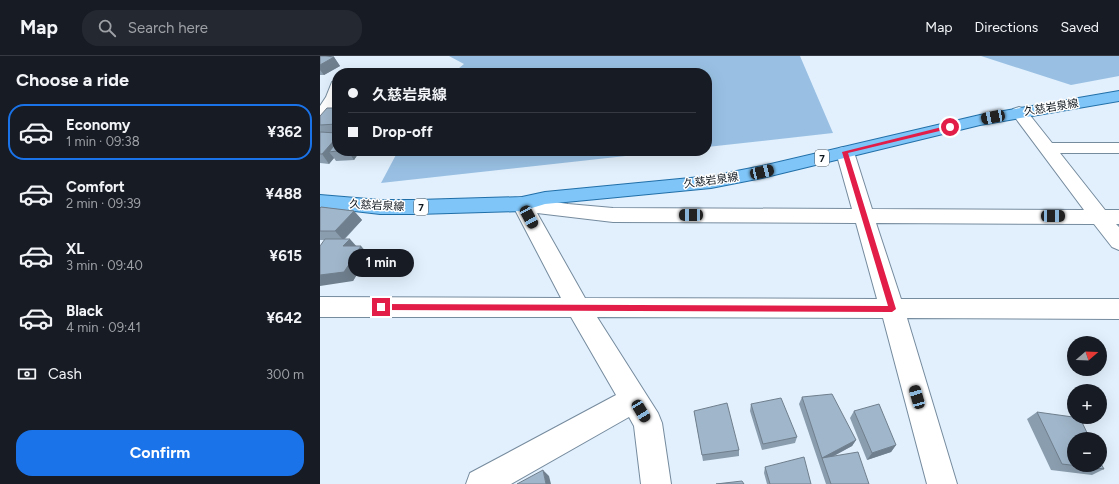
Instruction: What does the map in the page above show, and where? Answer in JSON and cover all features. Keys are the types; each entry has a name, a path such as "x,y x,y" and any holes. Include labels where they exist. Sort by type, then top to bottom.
{"main road":[{"name":"久慈岩泉線","path":"320,201 380,207 522,204 545,198 711,182 762,172 980,120 1019,112 1119,96"}],"street":[{"path":"320,118 332,100"},
{"path":"1019,112 1048,148 1109,217 1119,242"},
{"path":"1048,148 1119,148"},
{"path":"845,152 865,216 942,484"},
{"path":"522,204 568,211 613,215 1109,217"},
{"path":"522,204 578,308 648,423 656,484"},
{"path":"320,307 1119,309"},
{"path":"481,484 634,400"}],"shaded area":[{"path":"449,56 800,56 833,133 712,146 712,68 459,68 464,64"},
{"path":"981,56 1119,56 1119,76 1071,85"},
{"path":"395,156 626,156 381,183"}],"building":[{"path":"320,56 326,56 334,57 320,65"},
{"path":"327,108 332,108 332,124 320,125 320,116"},
{"path":"320,132 332,133 332,143 322,154 320,154"},
{"path":"321,207 354,211 335,231 320,231"},
{"path":"325,239 350,239 343,246 361,246 344,272 320,275 320,246"},
{"path":"832,394 856,440 822,458 802,397"},
{"path":"781,398 797,437 763,444 751,404"},
{"path":"727,403 739,450 702,455 694,411"},
{"path":"879,404 896,445 872,453 854,411"},
{"path":"1037,412 1067,416 1067,424 1083,424 1087,432 1067,432 1067,465 1062,464"},
{"path":"858,452 869,484 831,484 822,458"},
{"path":"804,457 811,484 770,484 765,467"},
{"path":"543,470 546,484 517,484"},
{"path":"742,481 744,484 716,484"}],"route":[{"path":"381,307 892,309 845,152 950,127"}]}
